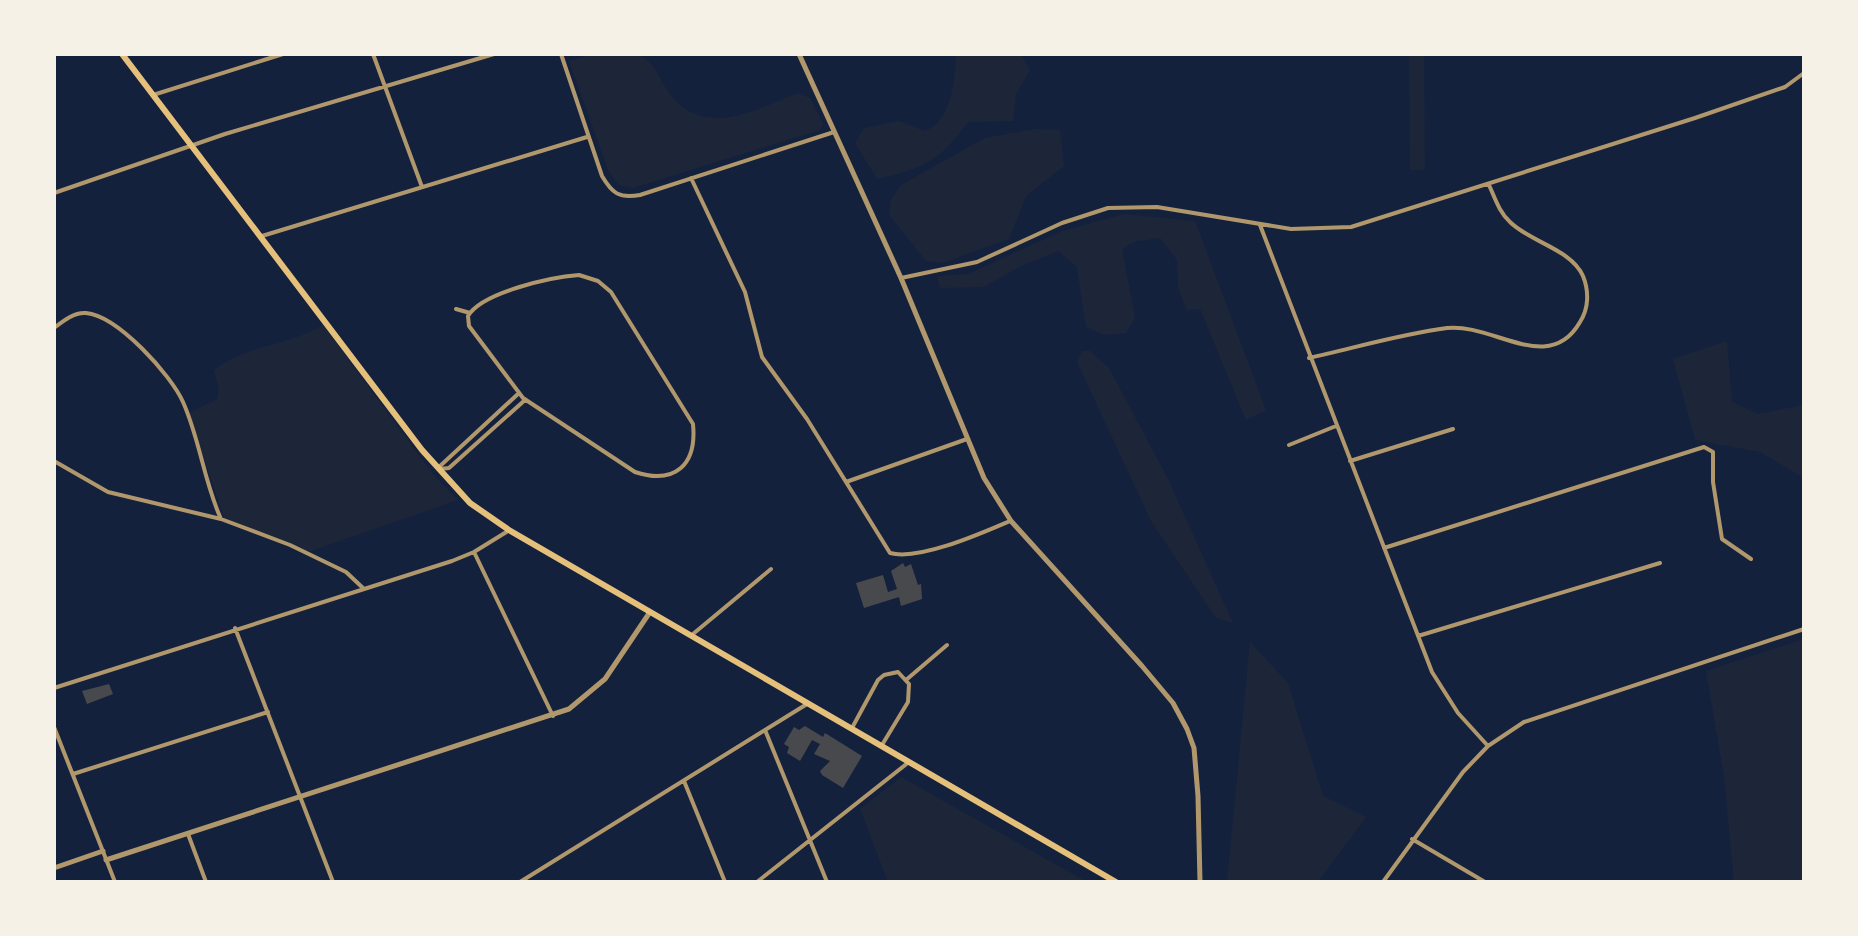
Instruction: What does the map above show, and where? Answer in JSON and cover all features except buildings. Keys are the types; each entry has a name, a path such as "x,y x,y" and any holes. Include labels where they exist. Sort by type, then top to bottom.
{"main road":[{"path":"122,54 438,469 470,503 509,530 1116,882"}],"street":[{"path":"153,95 283,54"},
{"path":"373,54 422,187"},
{"path":"54,193 192,146 494,54"},
{"path":"561,54 602,176 611,191 619,196 640,195 836,132"},
{"path":"799,54 901,278 984,478 1011,521 1142,666 1173,703 1187,729 1194,748 1200,882"},
{"path":"901,278 977,262 1062,223 1108,208 1157,207 1260,225 1341,229 1489,185 1785,87 1804,73"},
{"path":"262,236 587,137"},
{"path":"691,178 745,292 762,357 890,553 900,556 1011,521"},
{"path":"1309,358 1448,328 1489,332 1541,348 1559,345 1574,332 1586,309 1588,290 1582,272 1568,258 1510,222 1489,185"},
{"path":"1260,225 1418,636 1447,696 1488,746"},
{"path":"579,275 598,281 611,292 685,407 693,424 695,444 687,462 672,474 653,478 635,472 525,399 469,326 470,313 474,307 492,297 559,277 579,275"},
{"path":"456,309 470,313"},
{"path":"54,328 72,315 87,313 110,322 145,352 183,401 221,519"},
{"path":"519,393 441,461 438,469 449,468 525,399"},
{"path":"1289,445 1336,426"},
{"path":"1350,461 1453,429"},
{"path":"846,482 967,439"},
{"path":"1384,548 1704,447 1713,452 1713,482 1722,539 1751,559"},
{"path":"54,461 108,492 221,519 332,564 363,588"},
{"path":"54,688 474,552 509,530"},
{"path":"474,552 553,716"},
{"path":"1418,636 1660,563"},
{"path":"693,634 771,569"},
{"path":"106,860 553,716 584,699 605,679 650,612"},
{"path":"235,628 333,882"},
{"path":"1383,882 1463,772 1488,746 1524,722 1804,629"},
{"path":"906,680 947,645"},
{"path":"852,728 884,675 898,672 906,680 910,692 908,702 881,745"},
{"path":"520,882 809,703"},
{"path":"73,774 268,712"},
{"path":"54,727 57,744 73,774 115,882"},
{"path":"765,730 827,882"},
{"path":"757,882 910,762"},
{"path":"684,781 725,882"},
{"path":"188,834 206,882"},
{"path":"1412,839 1485,882"},
{"path":"54,868 103,851"}],"shaded area":[{"path":"624,52 641,56 655,69 670,94 684,108 699,115 731,117 798,93 810,98 823,124 820,130 633,188 619,185 608,170 569,61 592,54"},
{"path":"956,54 1021,54 1030,70 1016,94 1013,121 968,122 949,146 930,161 877,179 855,143 864,128 899,121 925,131 934,126 950,98"},
{"path":"1409,54 1424,54 1425,170 1410,170"},
{"path":"1035,129 1060,130 1064,166 1026,196 1009,239 942,263 926,261 889,215 891,200 901,185 985,138"},
{"path":"1124,214 1195,221 1266,410 1246,420 1200,309 1187,310 1178,288 1177,260 1160,238 1134,242 1122,249 1135,318 1126,333 1104,335 1086,327 1077,267 1058,251 1019,267 984,287 940,288 937,276 968,274 1062,231"},
{"path":"323,325 433,474 458,500 308,552 224,518 189,413 217,399 219,389 214,370 226,362"},
{"path":"1727,341 1732,402 1758,414 1804,405 1804,478 1760,452 1695,440 1673,359"},
{"path":"1082,351 1090,351 1109,368 1168,479 1233,623 1216,618 1151,521 1077,362"},
{"path":"1804,639 1804,882 1734,882 1724,777 1706,671"},
{"path":"1250,642 1288,683 1323,796 1366,817 1318,882 1227,882"},
{"path":"901,777 1087,882 888,882 860,809"}]}
